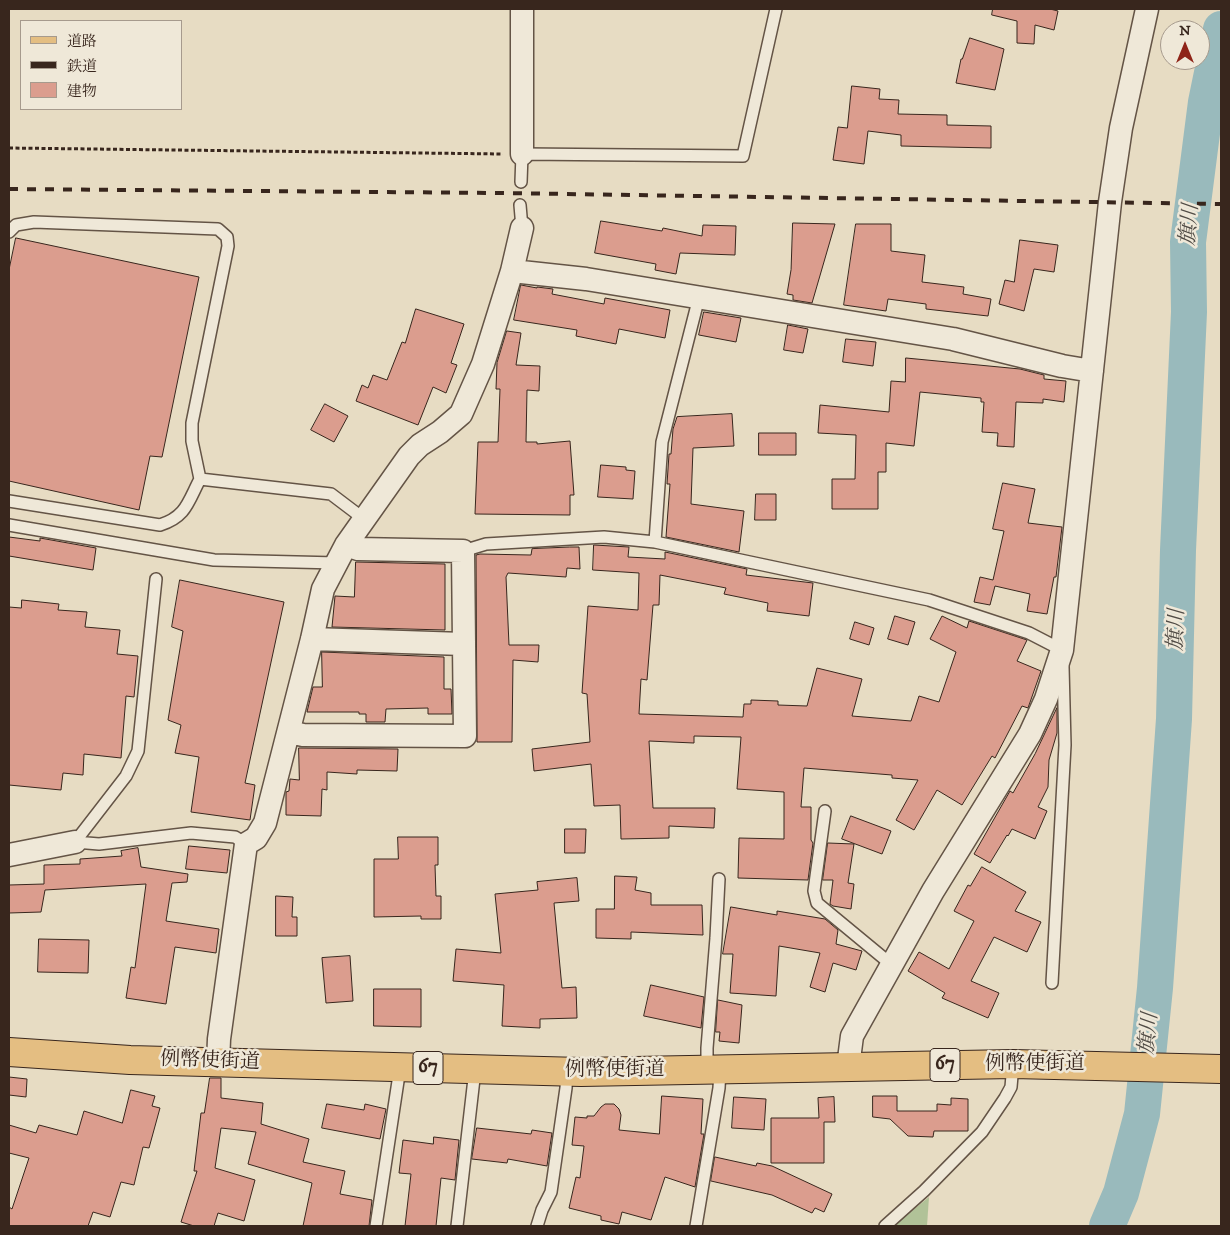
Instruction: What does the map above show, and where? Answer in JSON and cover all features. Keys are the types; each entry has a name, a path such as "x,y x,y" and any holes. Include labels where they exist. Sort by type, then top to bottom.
{"main road":[{"name":"例幣使街道","path":"9,1052 105,1059 475,1070 714,1070 1013,1064 1221,1069"}],"street":[{"path":"522,9 522,154"},
{"path":"848,1067 852,1036 933,891 1030,734 1046,699 1062,650 1110,202 1121,128 1147,9"},
{"path":"218,1062 246,844 256,838 265,823 324,589 342,554 364,519 409,456 420,445 440,432 461,414 483,364 512,271 522,228"},
{"path":"512,271 586,279 953,339 1062,366 1092,371"},
{"path":"289,732 304,734 466,736 462,551 358,549 342,554"},
{"path":"312,639 463,644"},
{"path":"9,855 75,842"}],"lane":[{"path":"521,182 522,154 743,156 776,9"},
{"path":"520,205 522,228"},
{"path":"9,232 16,225 34,222 218,229 227,237 228,246 192,423 192,441 200,479 181,515 173,521 160,525 9,501"},
{"path":"655,542 662,442 699,297"},
{"path":"200,479 331,494 364,519"},
{"path":"9,525 214,560 342,554"},
{"path":"462,551 486,544 604,537 655,542 929,600 1029,633 1062,650 1065,745 1052,983"},
{"path":"75,842 126,776 138,751 156,579"},
{"path":"825,811 814,891 816,903 892,966"},
{"path":"75,842 99,844 191,833 235,837 246,844"},
{"path":"696,1226 719,1088 707,1048 719,879"},
{"path":"885,1226 924,1191 982,1132 1011,1086 1013,1064"},
{"path":"376,1226 400,1068"},
{"path":"457,1226 475,1070"},
{"path":"537,1226 552,1184 567,1071"}],"path":[{"path":"9,148 522,154"}],"green space":[{"path":"929,1197 927,1226 893,1226"}],"building":[{"path":"993,9 1050,9 1058,11 1054,30 1035,25 1034,44 1017,43 1017,21 992,15"},
{"path":"970,38 1004,49 995,90 956,83 961,59"},
{"path":"852,86 880,89 879,99 899,100 898,114 947,115 947,125 991,126 991,148 901,146 901,135 868,131 864,164 833,160 838,127 847,128"},
{"path":"601,221 662,231 663,228 702,236 703,225 736,226 735,255 680,253 676,274 655,270 656,264 595,253"},
{"path":"793,223 835,224 812,303 793,300 793,295 787,294 791,270"},
{"path":"856,224 891,224 891,251 925,255 922,282 964,287 963,294 991,299 988,316 926,309 926,304 888,299 886,311 844,305"},
{"path":"16,238 199,277 162,457 150,456 139,510 9,481 9,270"},
{"path":"1020,240 1058,245 1054,272 1034,269 1024,311 999,304 1005,280 1014,282"},
{"path":"521,285 553,289 552,294 604,304 605,298 670,310 665,338 619,329 616,344 576,336 577,330 514,320"},
{"path":"416,309 464,324 451,363 457,365 446,393 433,387 418,425 356,401 362,385 368,388 373,375 387,380 402,342 405,343"},
{"path":"704,312 741,318 736,342 699,335"},
{"path":"788,325 808,329 803,353 784,350"},
{"path":"507,331 521,333 516,365 540,366 539,391 527,390 526,442 537,442 537,444 570,441 574,495 570,495 570,515 475,514 478,442 498,442 500,389 496,389 497,363"},
{"path":"846,339 876,342 873,366 843,362"},
{"path":"906,358 1020,369 1044,375 1044,379 1066,381 1064,402 1043,399 1043,403 1016,402 1014,447 997,446 998,433 982,432 984,402 981,402 981,398 920,392 914,446 886,443 886,472 878,472 878,509 832,509 832,479 855,479 856,435 818,433 820,405 889,412 891,381 905,382"},
{"path":"325,404 348,416 334,442 311,430"},
{"path":"732,414 734,446 693,448 691,504 744,511 739,552 666,537 670,484 667,484 669,454 671,454 673,429 677,417"},
{"path":"759,433 796,433 796,455 759,455"},
{"path":"601,465 626,467 626,470 635,471 633,499 598,497"},
{"path":"1003,483 1035,489 1028,523 1062,527 1056,577 1054,577 1047,614 1027,611 1030,594 995,586 990,605 974,602 980,577 993,580 1004,531 993,529"},
{"path":"756,494 776,494 776,520 755,520"},
{"path":"9,537 40,541 40,538 96,548 93,570 9,556"},
{"path":"594,545 629,547 628,557 665,559 665,552 747,569 746,575 813,583 809,616 767,611 768,603 724,594 726,588 660,575 659,605 653,605 647,680 641,679 639,714 743,717 744,704 751,704 751,700 778,701 778,705 807,706 817,668 862,679 852,716 911,721 919,696 939,702 956,652 930,639 942,616 967,628 969,621 1027,640 1017,661 1041,671 1028,708 1022,706 995,758 992,756 962,805 937,790 914,830 896,820 918,780 892,778 892,775 804,768 801,807 811,807 811,840 813,843 808,880 738,878 739,838 784,839 784,792 737,789 741,737 694,736 694,743 649,741 653,808 715,808 714,828 669,826 669,838 621,839 620,805 594,806 591,764 534,771 532,749 590,742 587,694 582,693 588,606 638,610 639,573 593,570"},
{"path":"579,547 580,569 567,568 566,577 508,573 506,577 509,645 539,645 538,662 513,660 512,742 477,742 476,555 531,555 532,549"},
{"path":"356,562 445,564 445,630 332,627 335,596 354,597"},
{"path":"180,580 284,602 245,783 255,785 250,820 191,812 199,757 175,753 181,725 168,720 183,631 172,627"},
{"path":"22,600 59,604 58,610 87,612 85,627 120,630 117,654 138,656 134,697 126,696 121,758 84,754 83,775 63,773 61,790 9,785 9,607 21,608"},
{"path":"895,616 915,622 908,645 888,639"},
{"path":"855,622 874,628 869,645 850,639"},
{"path":"322,652 444,657 444,689 451,689 452,714 428,714 428,708 386,709 385,722 366,722 366,714 359,714 359,712 307,712 313,687 322,687"},
{"path":"1057,708 1057,733 1049,760 1048,787 1038,807 1047,811 1035,839 1012,829 990,863 974,854 1010,791 1013,793 1035,754"},
{"path":"299,748 398,749 397,771 357,770 357,774 327,772 327,790 322,789 321,816 286,815 286,792 289,791 290,779 299,780"},
{"path":"851,816 891,831 882,854 842,839"},
{"path":"565,829 586,829 585,853 565,853"},
{"path":"398,837 438,837 438,865 435,865 436,896 441,896 441,919 421,919 421,916 374,917 374,859 398,859"},
{"path":"828,843 854,844 848,883 854,884 851,909 830,904 833,880 823,880"},
{"path":"189,846 230,850 227,873 186,869"},
{"path":"138,848 141,867 188,874 187,882 172,883 166,921 219,929 216,953 175,947 166,1004 126,998 131,967 135,968 146,884 45,890 41,912 9,913 9,885 44,884 44,865 80,864 80,859 122,856 121,851"},
{"path":"982,867 1026,892 1015,911 1041,922 1027,952 994,937 971,981 999,993 988,1018 942,998 945,993 908,971 919,952 949,969 974,921 954,911 968,885 970,886"},
{"path":"615,876 637,877 635,890 651,893 651,905 702,905 703,935 631,932 631,939 596,938 596,909 614,909"},
{"path":"577,878 579,901 554,903 562,988 576,987 577,1018 540,1019 540,1028 502,1026 504,985 453,981 456,949 501,953 495,894 538,890 537,882"},
{"path":"276,896 293,897 292,917 297,917 297,936 276,936"},
{"path":"731,907 777,915 777,911 825,919 838,930 836,944 862,951 856,970 833,963 825,992 810,987 820,953 779,946 776,996 730,993 733,954 723,954"},
{"path":"39,939 89,940 88,973 38,972"},
{"path":"350,956 353,1001 326,1003 322,958"},
{"path":"651,985 704,997 701,1028 644,1016"},
{"path":"374,989 421,989 421,1027 374,1026"},
{"path":"718,1000 742,1005 739,1043 719,1041 720,1032 716,1032"},
{"path":"9,1077 27,1079 26,1097 9,1095"},
{"path":"210,1078 221,1078 221,1098 263,1103 261,1124 309,1139 303,1162 345,1171 340,1194 372,1200 369,1226 303,1226 312,1183 248,1164 256,1132 221,1128 215,1168 255,1180 244,1221 218,1213 214,1226 194,1226 181,1222 197,1171 194,1171 201,1113 204,1113"},
{"path":"131,1090 155,1096 152,1106 160,1108 149,1148 143,1147 134,1185 121,1182 110,1217 93,1212 88,1226 9,1226 9,1207 12,1209 29,1158 9,1153 9,1125 36,1133 39,1125 77,1135 84,1111 122,1123"},
{"path":"662,1096 703,1099 701,1134 704,1134 695,1187 665,1177 651,1220 622,1212 619,1224 601,1220 601,1216 569,1208 576,1177 580,1178 584,1146 572,1145 575,1117 587,1118 587,1116 594,1116 605,1104 614,1104 619,1109 621,1115 619,1130 659,1134"},
{"path":"873,1096 897,1096 897,1111 937,1111 937,1104 951,1105 951,1098 968,1099 968,1131 934,1131 933,1137 908,1136 890,1119 873,1117"},
{"path":"734,1097 766,1099 764,1130 732,1128"},
{"path":"834,1097 835,1122 824,1122 824,1163 771,1163 771,1118 819,1118 818,1098"},
{"path":"327,1104 364,1110 365,1104 386,1109 380,1139 322,1128"},
{"path":"477,1128 531,1134 532,1130 552,1133 547,1166 508,1159 507,1163 472,1159"},
{"path":"434,1137 459,1140 455,1180 441,1178 436,1226 405,1226 411,1174 399,1173 403,1140 433,1144"},
{"path":"715,1157 756,1166 757,1163 772,1166 832,1194 824,1212 815,1208 812,1213 772,1195 711,1181"}],"waterway":[{"name":"旗川","path":"1107,1226 1121,1193 1142,1114 1155,988 1174,719 1178,550 1189,312 1188,242 1206,102 1221,29"}],"railway":[{"path":"9,189 501,193 1221,204"}]}
